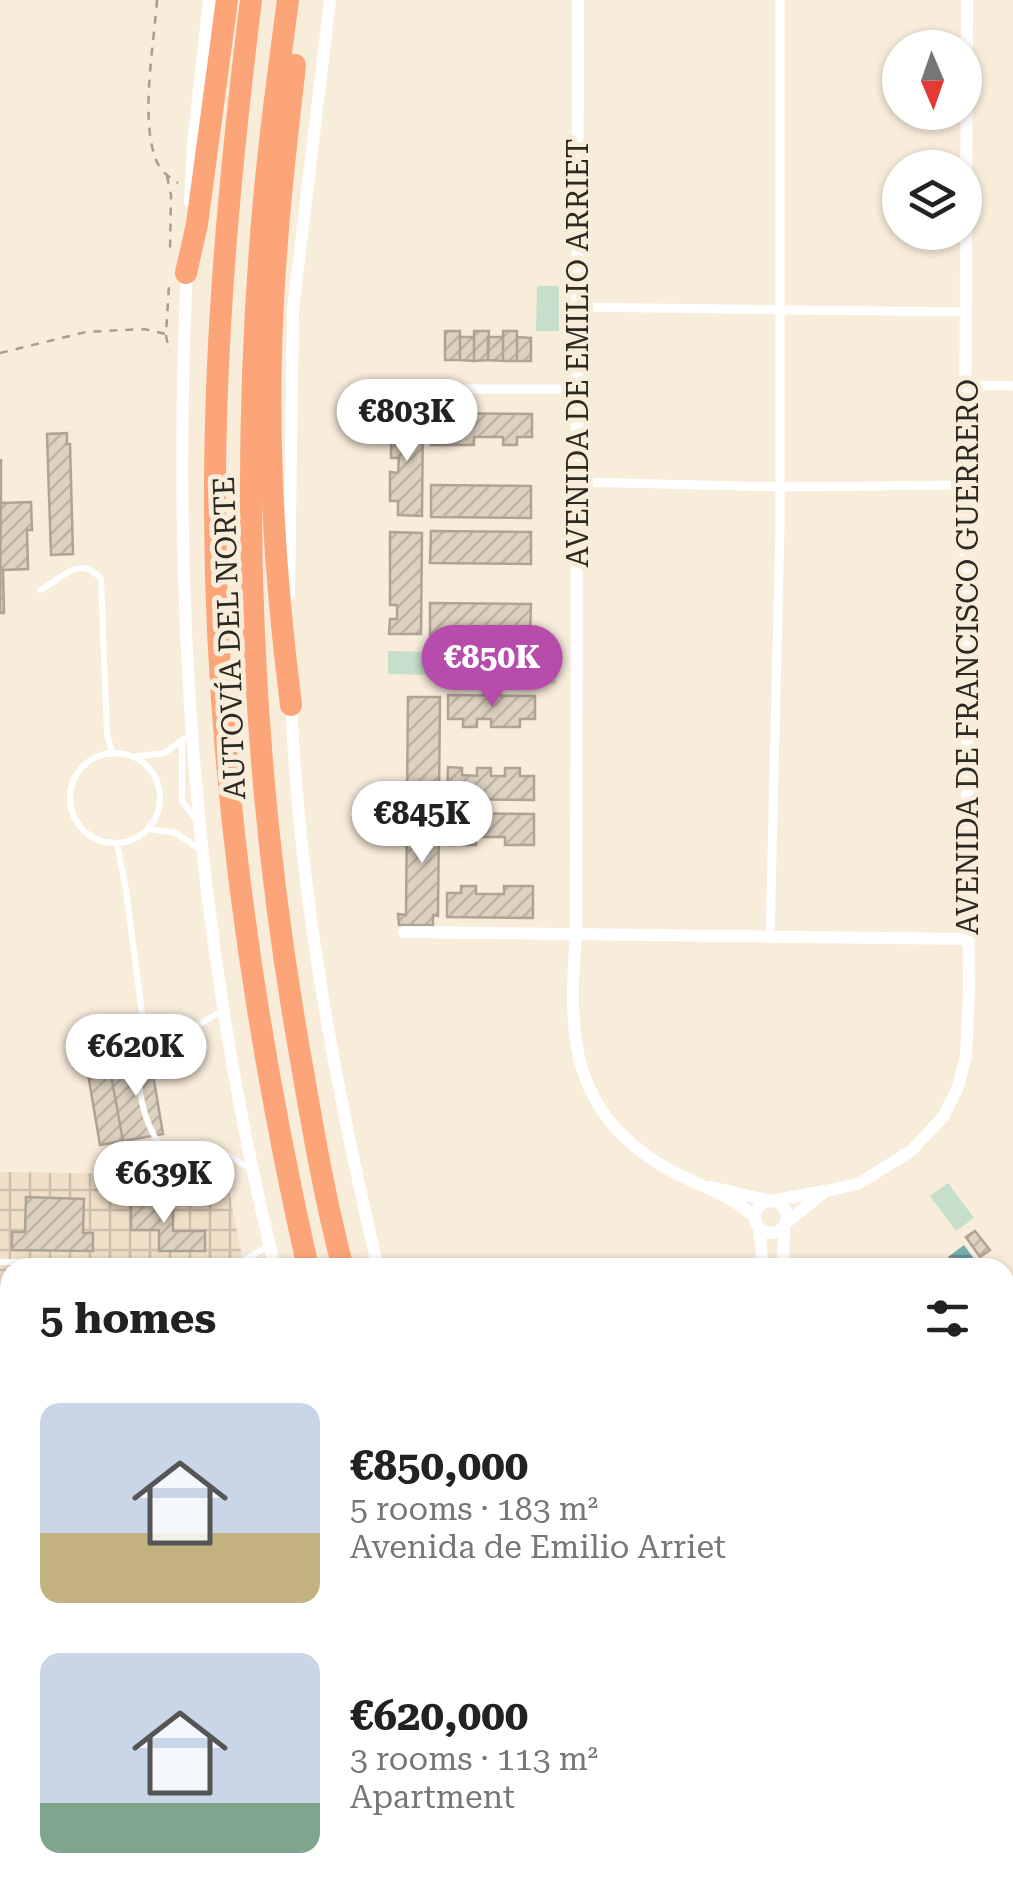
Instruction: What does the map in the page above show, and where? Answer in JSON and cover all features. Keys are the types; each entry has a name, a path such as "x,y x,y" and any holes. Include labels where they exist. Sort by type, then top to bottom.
{"highway":[{"path":"175,275 197,224 227,0"},
{"name":"AUTOVÍA DEL NORTE","path":"251,0 223,270 215,494 216,599 225,750 252,983 306,1258"},
{"name":"AUTOVÍA DEL NORTE","path":"288,0 262,228 253,371 250,510 256,684 270,858 290,998 341,1258"},
{"path":"291,705 278,604 271,360 275,257 302,0"}],"street":[{"path":"209,0 190,192 175,275 187,736 224,1009 272,1258"},
{"path":"330,0 293,310 291,705 303,848 321,986 334,1070 376,1258"},
{"name":"AVENIDA DE EMILIO ARRIET","path":"578,0 576,934 572,984 577,1048 585,1084 605,1118 634,1146 664,1167 738,1202 757,1222"},
{"path":"770,939 780,487 780,0"},
{"name":"AVENIDA DE FRANCISCO GUERRERO","path":"785,1224 825,1192 858,1184 911,1151 943,1117 958,1087 966,1056 967,0"},
{"path":"576,307 966,312"},
{"path":"965,386 1013,386"},
{"path":"410,389 576,389"},
{"path":"577,482 965,486"},
{"path":"404,932 969,939"},
{"path":"711,1187 784,1207 783,1258"},
{"path":"762,1258 757,1222 760,1206 825,1192"},
{"path":"757,1222 770,1233 785,1224"}],"lane":[{"path":"40,590 64,571 81,568 96,572 101,579 107,735 114,754"},
{"path":"132,757 156,779 158,815 148,830 133,840 116,844 101,841 84,832 73,816 72,782 82,768 95,756 164,754 187,736"},
{"path":"148,830 176,833 202,850"},
{"path":"116,844 126,890 144,1029 138,1050 144,1117 162,1148 221,1150 254,1172"},
{"path":"138,1050 182,1035 224,1009"},
{"path":"248,1258 269,1246"}],"path":[{"path":"157,0 148,94 156,161 167,176 190,192"},
{"path":"0,354 86,332 144,329 166,334 175,275 167,176"}],"shaded area":[{"path":"0,1172 226,1175 242,1258 0,1258"}],"green space":[{"path":"537,286 559,286 559,331 536,331"},
{"path":"538,649 556,649 556,684 538,684"},
{"path":"388,651 433,652 433,675 388,674"},
{"path":"948,1183 974,1218 956,1231 930,1196"}],"water":[{"path":"465,656 499,656 499,673 465,672"},
{"path":"964,1245 973,1258 949,1258"}],"building":[{"path":"445,331 460,331 460,360 445,360"},
{"path":"474,331 489,331 488,360 474,361"},
{"path":"503,331 517,331 517,361 503,361"},
{"path":"460,337 474,337 474,361 460,360"},
{"path":"488,337 503,337 503,361 488,360"},
{"path":"517,337 531,338 531,361 517,361"},
{"path":"431,413 532,414 532,437 517,437 517,445 503,445 503,437 474,437 474,445 431,445"},
{"path":"391,415 423,415 422,516 398,515 398,501 390,501 390,472 398,473 399,458 391,458"},
{"path":"67,433 73,554 51,555 47,434"},
{"path":"1,459 1,503 31,502 32,530 27,530 28,569 3,570 4,613 0,613"},
{"path":"431,485 531,486 531,518 431,517"},
{"path":"431,531 531,532 531,564 430,563"},
{"path":"390,532 422,533 421,634 389,634 390,619 397,619 397,605 390,605"},
{"path":"430,603 531,604 530,636 430,635"},
{"path":"448,695 535,696 535,719 520,719 520,727 491,727 491,719 477,719 477,727 463,727 463,719 448,719"},
{"path":"408,697 440,697 439,798 407,798"},
{"path":"448,767 462,768 462,775 477,776 477,768 491,768 491,776 505,776 505,768 520,768 520,776 534,776 534,800 447,799"},
{"path":"407,806 435,806 434,815 439,815 438,916 433,915 433,925 399,925 398,914 406,915"},
{"path":"448,813 534,814 534,845 505,845 505,837 476,837 476,845 447,845"},
{"path":"461,886 476,886 476,894 504,894 504,886 533,886 533,918 447,917 447,893 461,893"},
{"path":"150,1057 163,1134 123,1141 109,1064"},
{"path":"109,1064 123,1141 100,1145 87,1068"},
{"path":"26,1197 84,1199 83,1233 93,1233 93,1251 12,1250 12,1232 25,1232"},
{"path":"131,1199 173,1200 173,1231 205,1231 205,1251 159,1251 159,1230 131,1230"},
{"path":"975,1231 990,1250 980,1257 966,1237"}]}
